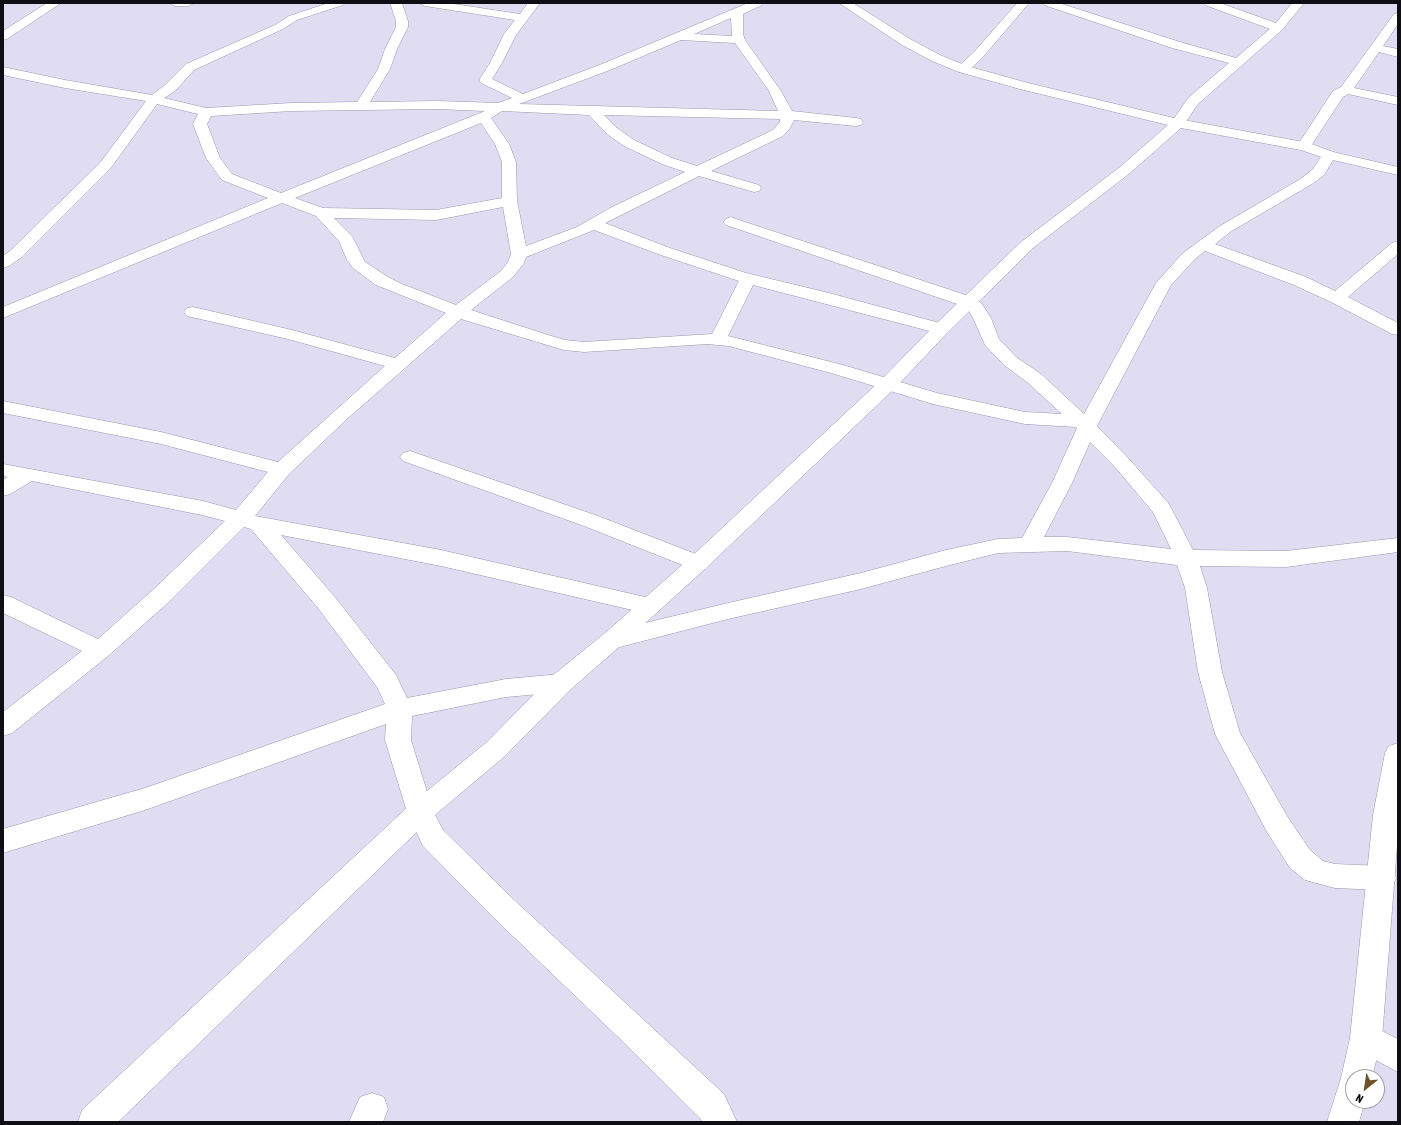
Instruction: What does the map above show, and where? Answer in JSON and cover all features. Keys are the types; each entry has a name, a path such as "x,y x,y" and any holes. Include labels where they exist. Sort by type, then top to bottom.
{"street":[{"path":"6,32 27,21 55,3"},
{"path":"176,3 188,3"},
{"path":"3,263 16,254 105,166 154,99 170,88 190,68 200,62 272,30 293,18 338,3"},
{"path":"362,105 384,69 391,49 402,27 402,21 396,3"},
{"path":"425,3 523,18"},
{"path":"522,98 485,80 496,63 510,34 534,3"},
{"path":"3,313 282,198 484,117 500,107 680,36 758,3"},
{"path":"845,3 906,42 963,70 1178,123 1304,146 1329,155 1398,171"},
{"path":"963,70 979,54 1023,3"},
{"path":"1048,3 1163,41 1238,62"},
{"path":"1208,3 1278,28"},
{"path":"94,1122 420,812 496,749 560,683 612,640 698,563 888,384 941,329 1027,245 1125,170 1178,123 1193,101 1278,28 1298,3"},
{"path":"519,254 561,239 593,224 615,211 778,132 787,122 787,115 775,91 739,40 737,34 737,12"},
{"path":"1304,146 1338,94 1346,90 1398,16"},
{"path":"680,36 739,40"},
{"path":"1376,48 1398,53"},
{"path":"3,71 64,84 154,99 206,112 260,108 362,105 500,107 593,111 787,115 856,122"},
{"path":"1346,90 1398,101"},
{"path":"593,111 612,131 629,143 667,161 754,188"},
{"path":"206,112 200,124 213,158 227,177 321,213 436,215 510,201"},
{"path":"3,726 100,650 163,594 250,521 282,469 397,364 458,312 507,274 516,263 519,254 510,201 509,162 502,144 484,117"},
{"path":"1029,545 1062,483 1084,424 1164,283 1189,256 1225,229 1307,181 1319,172 1329,155"},
{"path":"321,213 346,239 355,260 382,281 458,312 542,339 564,345 584,347 718,339 759,348 933,398 1025,418 1084,424"},
{"path":"731,222 969,302 976,308 982,318 991,341 1010,361 1034,378 1084,424 1122,463 1162,509 1186,558 1196,588 1210,672 1228,734 1277,824 1300,859 1315,871 1335,876 1382,878"},
{"path":"593,224 664,251 748,279 823,297 941,329"},
{"path":"1203,245 1300,281 1337,298 1398,330"},
{"path":"1337,298 1398,246"},
{"path":"718,339 748,279"},
{"path":"193,312 292,335 397,364"},
{"path":"3,407 161,438 282,469"},
{"path":"410,457 470,476 698,563"},
{"path":"3,470 203,508 250,521 441,558 650,606"},
{"path":"3,490 29,474"},
{"path":"250,521 326,602 387,682 400,709 398,740 420,812 433,838 503,908 622,1018 712,1106 721,1122"},
{"path":"612,640 728,611 862,582 946,558 998,546 1067,544 1186,558 1286,559 1398,545"},
{"path":"3,603 100,650"},
{"path":"3,841 145,799 400,709 506,688 560,683"},
{"path":"1358,1069 1366,1038 1382,878 1386,815 1398,753"},
{"path":"1366,1038 1398,1056"},
{"path":"1343,1122 1347,1109"}]}
